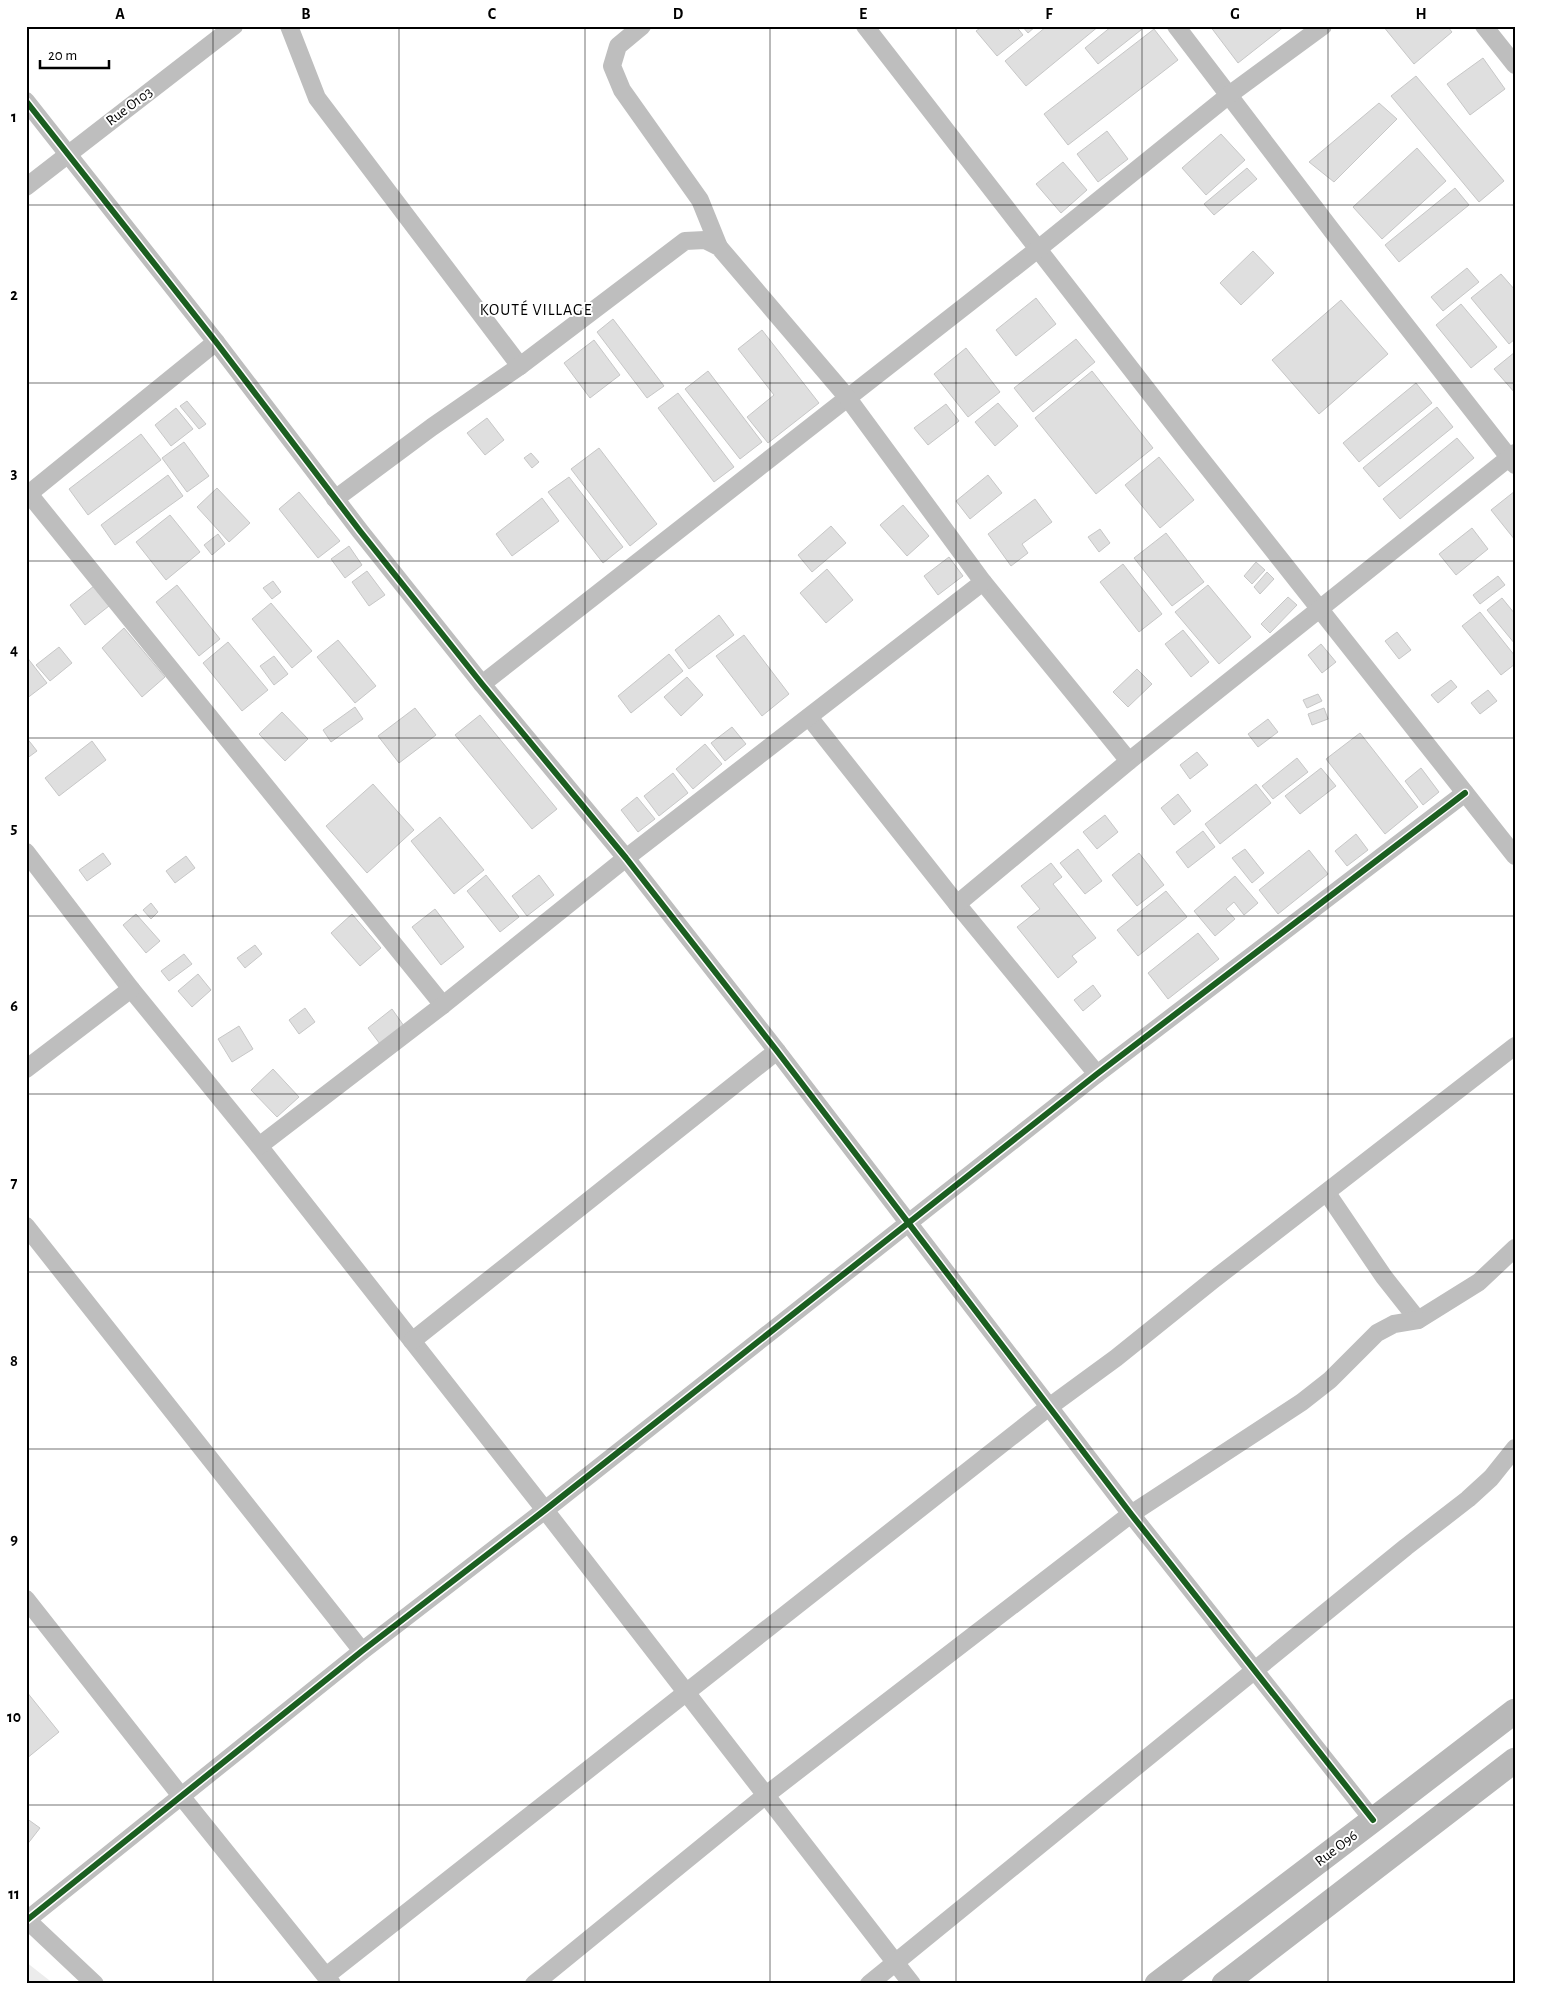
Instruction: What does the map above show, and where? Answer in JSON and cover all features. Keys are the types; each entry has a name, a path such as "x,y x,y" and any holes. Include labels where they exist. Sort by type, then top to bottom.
{"main road":[{"name":"Rue O96","path":"1157,1984 1515,1711"},
{"path":"1224,1984 1515,1760"}],"street":[{"name":"Rue O103","path":"26,187 234,26"},
{"path":"289,26 317,98 520,366"},
{"path":"642,26 618,46 612,66 622,90 700,200 719,247 847,397 983,582 1129,761"},
{"path":"865,26 1190,445 1515,856"},
{"path":"957,904 1129,761 1513,459 1176,26"},
{"path":"482,684 1038,249 1229,95 1323,26"},
{"path":"1484,26 1515,65"},
{"path":"26,101 482,684 626,858 910,1223 1131,1514 1373,1820"},
{"path":"336,498 432,427 520,366 685,241 705,240 719,247"},
{"path":"216,342 28,495 443,1004"},
{"path":"259,1146 443,1004 626,858 983,582"},
{"path":"809,717 957,904 1097,1074"},
{"path":"95,1984 27,1919 362,1651 545,1510 1097,1074 1465,793"},
{"path":"26,852 131,989 259,1146 545,1510 912,1984"},
{"path":"26,1069 131,989"},
{"path":"26,1599 329,1980 686,1691 1515,1046"},
{"path":"412,1341 777,1051"},
{"path":"1327,1193 1384,1276 1418,1320"},
{"path":"26,1226 362,1651"},
{"path":"534,1984 766,1795 1131,1514 1302,1402 1330,1380 1377,1333 1394,1324 1418,1320 1479,1282 1515,1248"},
{"path":"869,1984 1406,1547 1468,1500 1491,1478 1515,1448"}],"shaded area":[{"path":"26,1962 54,1984 26,1984"}],"building":[{"path":"983,26 1016,26 1023,35 997,56 976,31"},
{"path":"1022,26 1036,26 1028,33"},
{"path":"1047,26 1099,26 1026,86 1005,61"},
{"path":"1112,26 1146,26 1098,64 1085,48"},
{"path":"1210,26 1285,26 1238,63"},
{"path":"1383,26 1447,26 1452,32 1414,64"},
{"path":"1154,29 1178,60 1068,145 1044,114"},
{"path":"1483,58 1505,89 1470,115 1447,84"},
{"path":"1416,76 1504,181 1479,202 1391,96"},
{"path":"1379,103 1397,119 1334,182 1309,162"},
{"path":"1107,131 1128,159 1098,182 1077,154"},
{"path":"1221,134 1245,160 1206,195 1182,168"},
{"path":"1417,148 1446,181 1382,239 1353,207"},
{"path":"1063,162 1087,190 1061,213 1036,184"},
{"path":"1247,168 1257,179 1214,215 1204,204"},
{"path":"1455,188 1469,205 1399,262 1385,245"},
{"path":"1253,251 1274,273 1241,305 1220,283"},
{"path":"1467,268 1479,282 1443,311 1431,297"},
{"path":"1501,274 1515,290 1515,339 1509,344 1471,298"},
{"path":"1036,298 1056,324 1016,356 996,330"},
{"path":"1341,300 1388,354 1319,414 1272,360"},
{"path":"1461,304 1497,347 1471,368 1436,325"},
{"path":"613,319 664,386 647,398 597,332"},
{"path":"762,330 819,403 768,443 747,417 774,395 738,349"},
{"path":"1076,339 1095,362 1033,412 1014,388"},
{"path":"594,340 620,375 590,398 564,363"},
{"path":"966,348 1000,392 968,417 934,374"},
{"path":"1515,352 1515,393 1494,369"},
{"path":"708,371 762,442 740,459 685,389"},
{"path":"1092,371 1153,448 1096,494 1035,418"},
{"path":"1416,383 1432,403 1359,462 1343,443"},
{"path":"678,393 734,467 714,482 658,408"},
{"path":"187,401 206,424 199,429 180,406"},
{"path":"998,403 1018,426 995,446 975,422"},
{"path":"946,404 959,421 928,445 914,428"},
{"path":"1437,407 1453,427 1379,487 1363,468"},
{"path":"176,408 193,429 171,446 155,425"},
{"path":"487,418 504,440 485,455 467,433"},
{"path":"141,434 161,460 88,515 69,489"},
{"path":"1457,438 1474,458 1400,519 1383,499"},
{"path":"184,442 209,476 187,492 162,458"},
{"path":"599,448 657,524 630,546 571,469"},
{"path":"531,453 539,462 532,468 524,458"},
{"path":"1159,457 1194,500 1160,528 1125,485"},
{"path":"168,475 183,496 115,545 101,525"},
{"path":"988,475 1002,493 970,519 956,501"},
{"path":"569,477 623,547 603,563 548,492"},
{"path":"217,488 250,523 229,542 197,507"},
{"path":"1515,491 1515,540 1491,510"},
{"path":"299,492 340,541 318,558 279,509"},
{"path":"542,498 559,521 512,556 496,534"},
{"path":"1035,499 1052,522 1022,544 1028,553 1011,566 988,534"},
{"path":"903,505 929,536 907,556 880,525"},
{"path":"170,515 200,552 166,580 136,542"},
{"path":"831,526 846,543 812,572 798,555"},
{"path":"1472,528 1488,549 1456,575 1439,554"},
{"path":"1100,529 1110,543 1099,552 1088,537"},
{"path":"1166,533 1204,582 1172,606 1134,558"},
{"path":"218,534 225,544 212,555 204,545"},
{"path":"349,546 362,565 345,578 331,559"},
{"path":"949,557 963,576 938,595 924,576"},
{"path":"1256,562 1265,570 1252,584 1244,576"},
{"path":"1123,564 1162,614 1139,632 1100,582"},
{"path":"827,569 853,600 826,623 800,593"},
{"path":"367,571 385,595 369,606 352,582"},
{"path":"1267,572 1274,579 1260,594 1254,587"},
{"path":"1498,576 1505,585 1480,604 1473,595"},
{"path":"273,581 281,592 272,599 263,588"},
{"path":"177,585 220,639 199,656 156,602"},
{"path":"1208,585 1251,637 1219,664 1175,612"},
{"path":"94,586 109,606 85,625 70,605"},
{"path":"1288,597 1297,605 1270,633 1261,624"},
{"path":"1502,598 1515,614 1515,644 1487,610"},
{"path":"271,603 312,651 292,668 252,619"},
{"path":"1480,612 1515,656 1515,664 1501,675 1462,626"},
{"path":"719,615 734,635 689,669 675,650"},
{"path":"124,628 165,677 142,697 102,648"},
{"path":"1183,630 1209,662 1191,677 1165,644"},
{"path":"1397,632 1411,650 1399,659 1385,641"},
{"path":"744,635 789,694 762,716 716,656"},
{"path":"338,640 376,686 355,703 317,657"},
{"path":"228,642 268,690 242,711 203,663"},
{"path":"1321,644 1336,662 1322,673 1308,655"},
{"path":"59,647 72,663 50,681 36,665"},
{"path":"669,654 683,671 631,713 618,696"},
{"path":"26,656 47,683 26,699"},
{"path":"274,656 288,674 274,685 260,666"},
{"path":"1137,669 1152,684 1128,707 1113,692"},
{"path":"687,677 703,695 681,716 664,697"},
{"path":"1451,680 1457,687 1438,703 1431,695"},
{"path":"1488,690 1497,701 1480,714 1471,703"},
{"path":"1318,694 1322,701 1307,708 1303,700"},
{"path":"355,707 363,719 331,742 323,730"},
{"path":"415,708 436,735 399,763 378,736"},
{"path":"1324,708 1328,719 1312,725 1308,714"},
{"path":"282,712 308,739 285,761 259,734"},
{"path":"480,715 557,809 532,829 455,735"},
{"path":"1268,719 1278,732 1258,747 1248,734"},
{"path":"732,727 746,744 725,761 711,743"},
{"path":"1360,733 1418,807 1385,834 1326,759"},
{"path":"26,737 37,751 26,759"},
{"path":"92,741 106,760 59,796 45,778"},
{"path":"705,744 722,764 693,789 676,769"},
{"path":"1197,752 1208,765 1190,779 1180,765"},
{"path":"1297,758 1308,772 1273,799 1262,786"},
{"path":"1321,768 1336,786 1300,814 1285,796"},
{"path":"1421,768 1439,792 1423,805 1405,781"},
{"path":"673,773 688,793 659,816 644,796"},
{"path":"373,784 414,830 367,873 326,826"},
{"path":"1256,784 1271,803 1220,844 1205,824"},
{"path":"1178,794 1191,811 1174,825 1161,808"},
{"path":"637,797 655,819 638,832 621,810"},
{"path":"1105,815 1118,832 1097,849 1083,832"},
{"path":"440,817 484,870 454,894 411,841"},
{"path":"1203,831 1215,847 1188,868 1176,852"},
{"path":"1356,834 1368,850 1347,866 1335,851"},
{"path":"1078,849 1102,881 1085,894 1060,863"},
{"path":"1245,849 1264,873 1252,883 1232,858"},
{"path":"1309,850 1328,874 1278,914 1259,890"},
{"path":"103,853 111,864 87,881 79,870"},
{"path":"1139,853 1164,885 1137,906 1112,875"},
{"path":"186,856 195,868 175,883 166,871"},
{"path":"1051,863 1062,877 1053,884 1096,938 1072,956 1077,962 1058,978 1017,927 1040,909 1021,886"},
{"path":"486,875 519,917 500,932 467,891"},
{"path":"539,875 554,895 527,916 512,896"},
{"path":"1235,876 1258,903 1244,915 1234,902 1226,909 1235,919 1215,936 1194,911"},
{"path":"1166,891 1187,917 1138,956 1117,930"},
{"path":"151,903 158,912 151,919 143,910"},
{"path":"435,909 464,947 441,965 412,927"},
{"path":"136,914 160,941 146,953 123,925"},
{"path":"352,914 381,948 360,966 331,933"},
{"path":"1198,933 1219,959 1168,999 1148,973"},
{"path":"255,945 262,954 245,968 237,958"},
{"path":"184,954 192,964 169,981 161,971"},
{"path":"198,974 211,990 192,1007 178,991"},
{"path":"1093,985 1101,996 1083,1011 1074,1000"},
{"path":"305,1008 315,1022 299,1034 289,1020"},
{"path":"392,1009 404,1026 380,1044 368,1028"},
{"path":"239,1026 253,1049 232,1062 218,1039"},
{"path":"273,1069 299,1097 277,1117 251,1090"},
{"path":"26,1691 59,1732 26,1759"},
{"path":"26,1818 40,1828 26,1846"}],"cycle path":[{"path":"26,101 216,342 360,531 482,684 626,858 777,1051 1131,1514 1373,1820"},
{"path":"27,1920 362,1651 545,1510 1097,1074 1465,793"}],"district":[{"name":"KOUTÉ VILLAGE","path":"536,309"}]}
